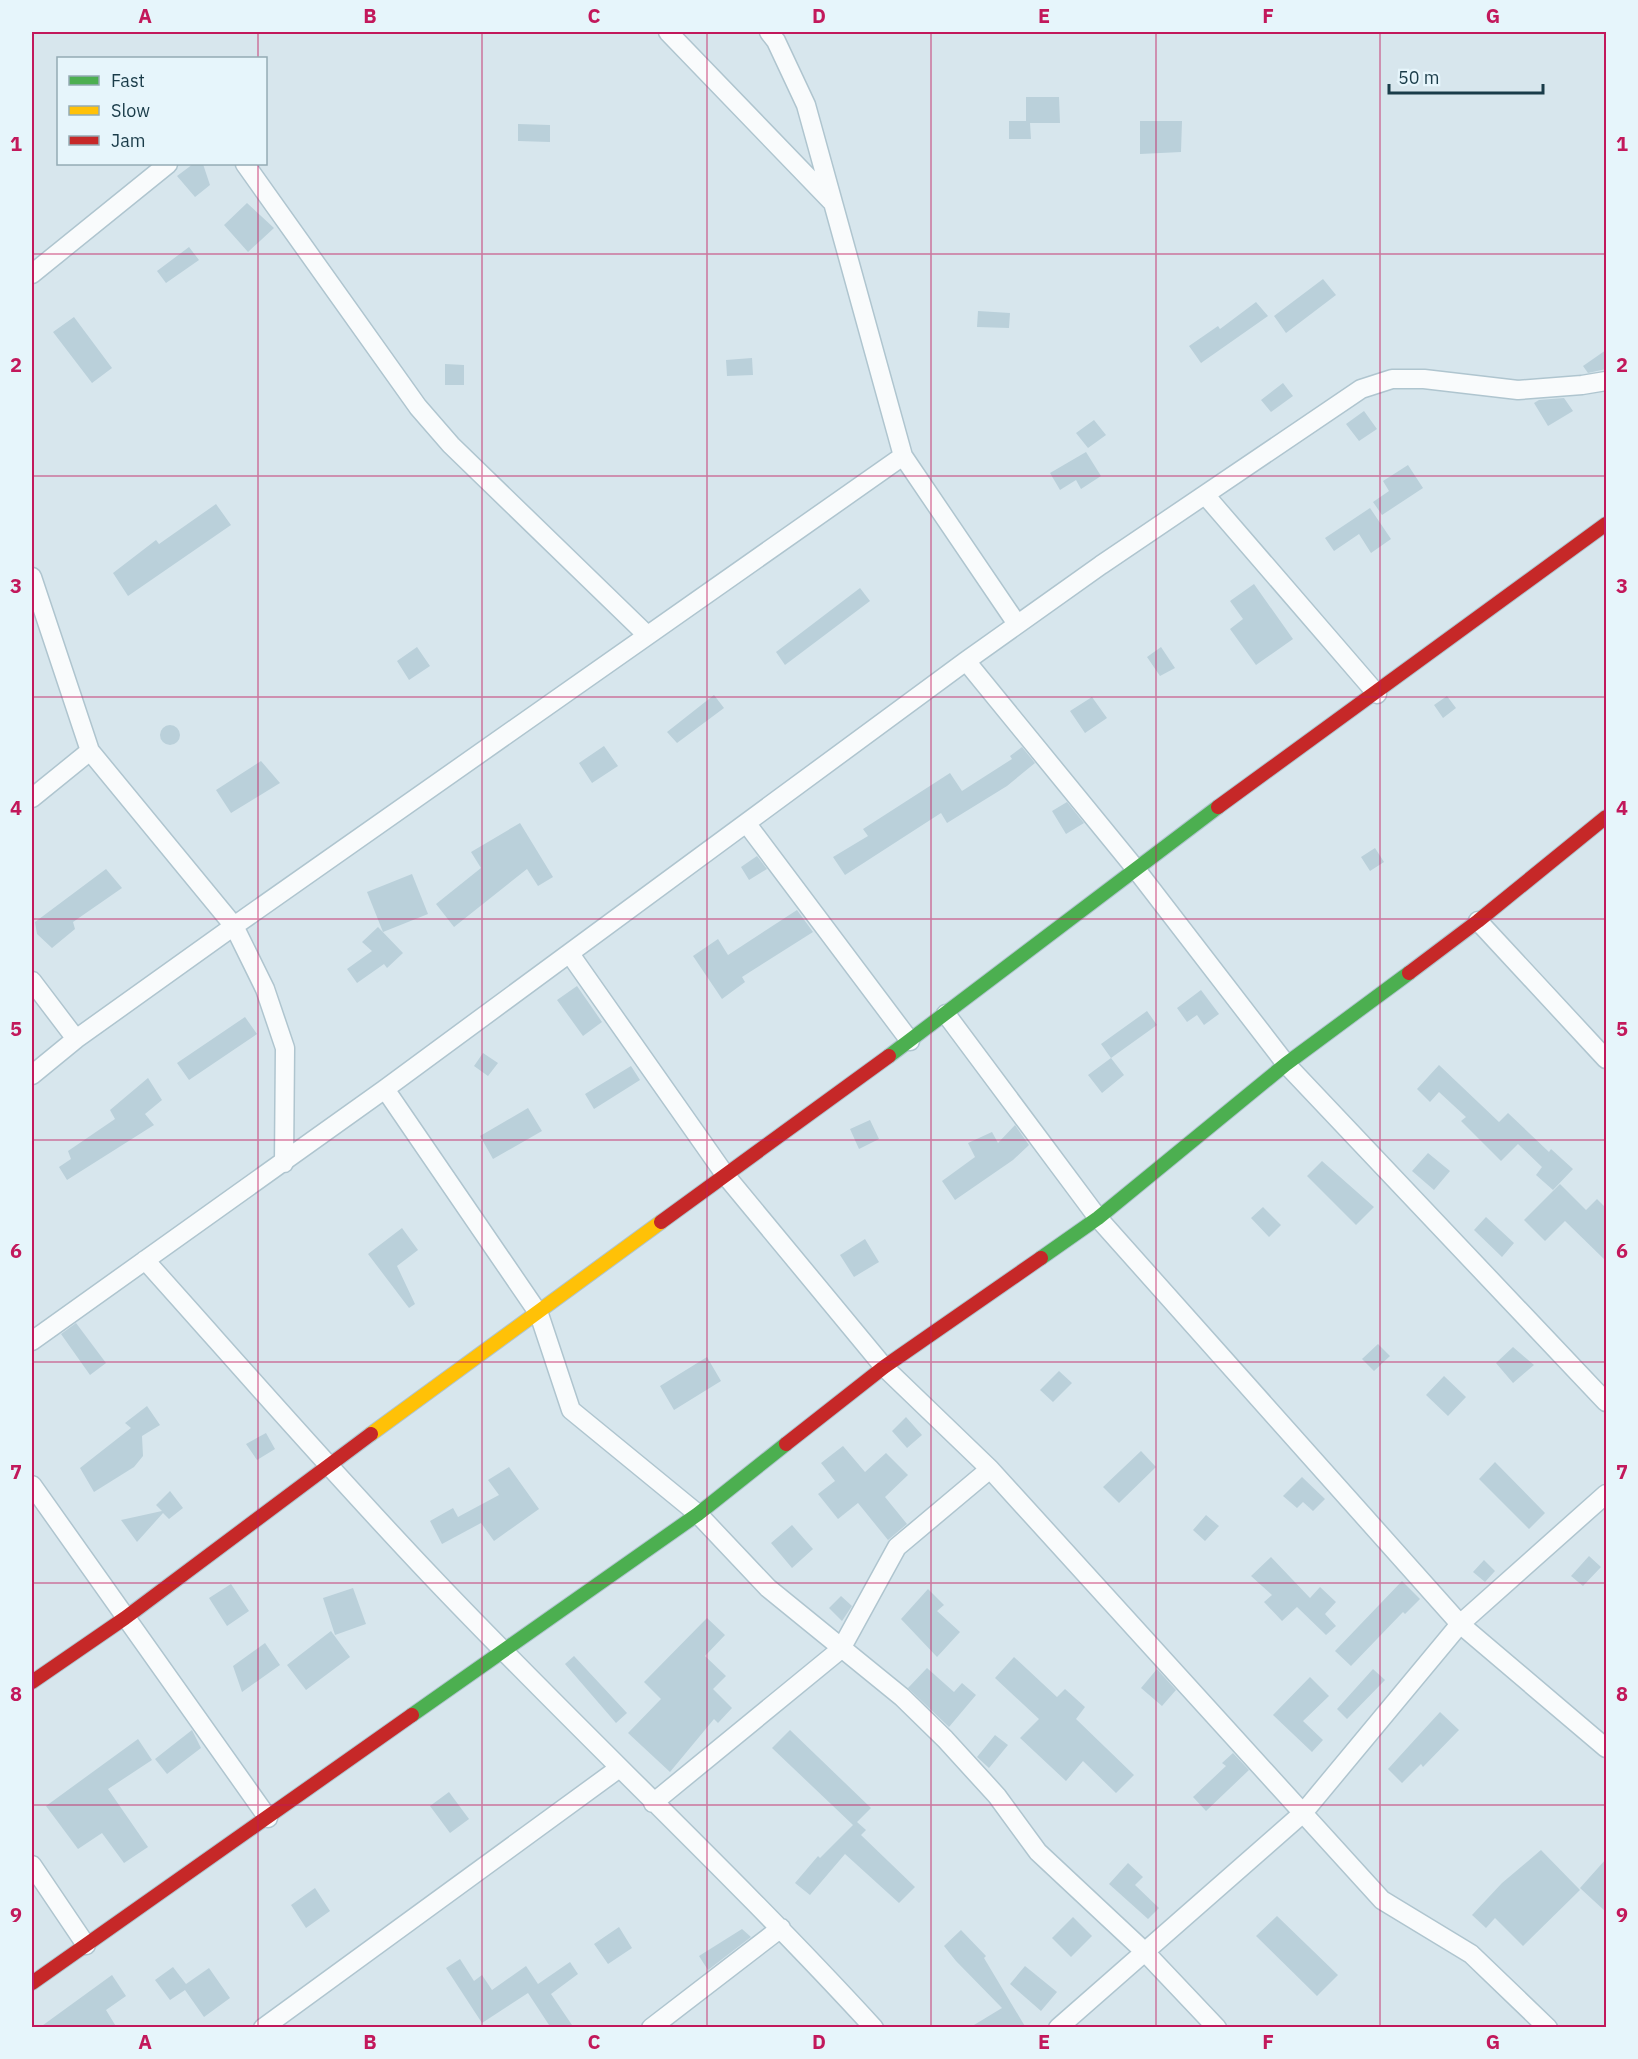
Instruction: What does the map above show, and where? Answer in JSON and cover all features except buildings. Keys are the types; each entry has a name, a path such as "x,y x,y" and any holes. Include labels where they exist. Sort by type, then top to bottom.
{"street":[{"path":"668,32 835,206"},
{"path":"768,32 776,41 806,105 903,456 1017,624"},
{"path":"32,274 167,165"},
{"path":"246,165 418,407 459,453 647,635"},
{"path":"32,1341 386,1089 966,660 1361,389 1392,380 1425,379 1518,390 1606,381"},
{"path":"32,1075 76,1039 234,926 903,456"},
{"path":"1206,496 1377,694"},
{"path":"32,1682 125,1618 328,1465 539,1314 910,1041 1134,868 1377,694 1606,525"},
{"path":"32,577 90,751 234,926 265,988 285,1048 284,1162"},
{"path":"966,660 1134,868 1286,1064 1606,1402"},
{"path":"32,798 90,751"},
{"path":"32,1983 698,1514 884,1367 1098,1218 1286,1064 1478,921 1606,817"},
{"path":"747,824 910,1041"},
{"path":"1478,921 1606,1059"},
{"path":"570,954 726,1176 884,1367 990,1469 1382,1900 1471,1954 1548,2028"},
{"path":"32,981 76,1039"},
{"path":"946,1014 1098,1218 1460,1624 1606,1748"},
{"path":"386,1089 539,1314 571,1410 698,1514 768,1588 902,1698 945,1739 998,1796 1038,1852 1145,1952 1217,2028"},
{"path":"145,1260 328,1465 503,1650 618,1769 781,1928 874,2028"},
{"path":"653,1803 841,1649 897,1547 990,1469"},
{"path":"32,1485 268,1818"},
{"path":"1058,2028 1303,1813 1460,1624 1606,1494"},
{"path":"263,2028 618,1769"},
{"path":"32,1865 86,1945"},
{"path":"651,2028 781,1928"}],"traffic: fast":[{"path":"889,1056 1218,807"},
{"path":"1041,1258 1098,1218 1286,1064 1409,973"},
{"path":"412,1715 698,1514 786,1444"}],"traffic: slow":[{"path":"371,1434 661,1222"}],"traffic: jam":[{"path":"1218,807 1606,524"},
{"path":"1409,973 1478,921 1606,817"},
{"path":"661,1222 889,1056"},
{"path":"786,1444 884,1367 1041,1258"},
{"path":"32,1682 125,1618 371,1434"},
{"path":"32,1983 412,1715"}]}
